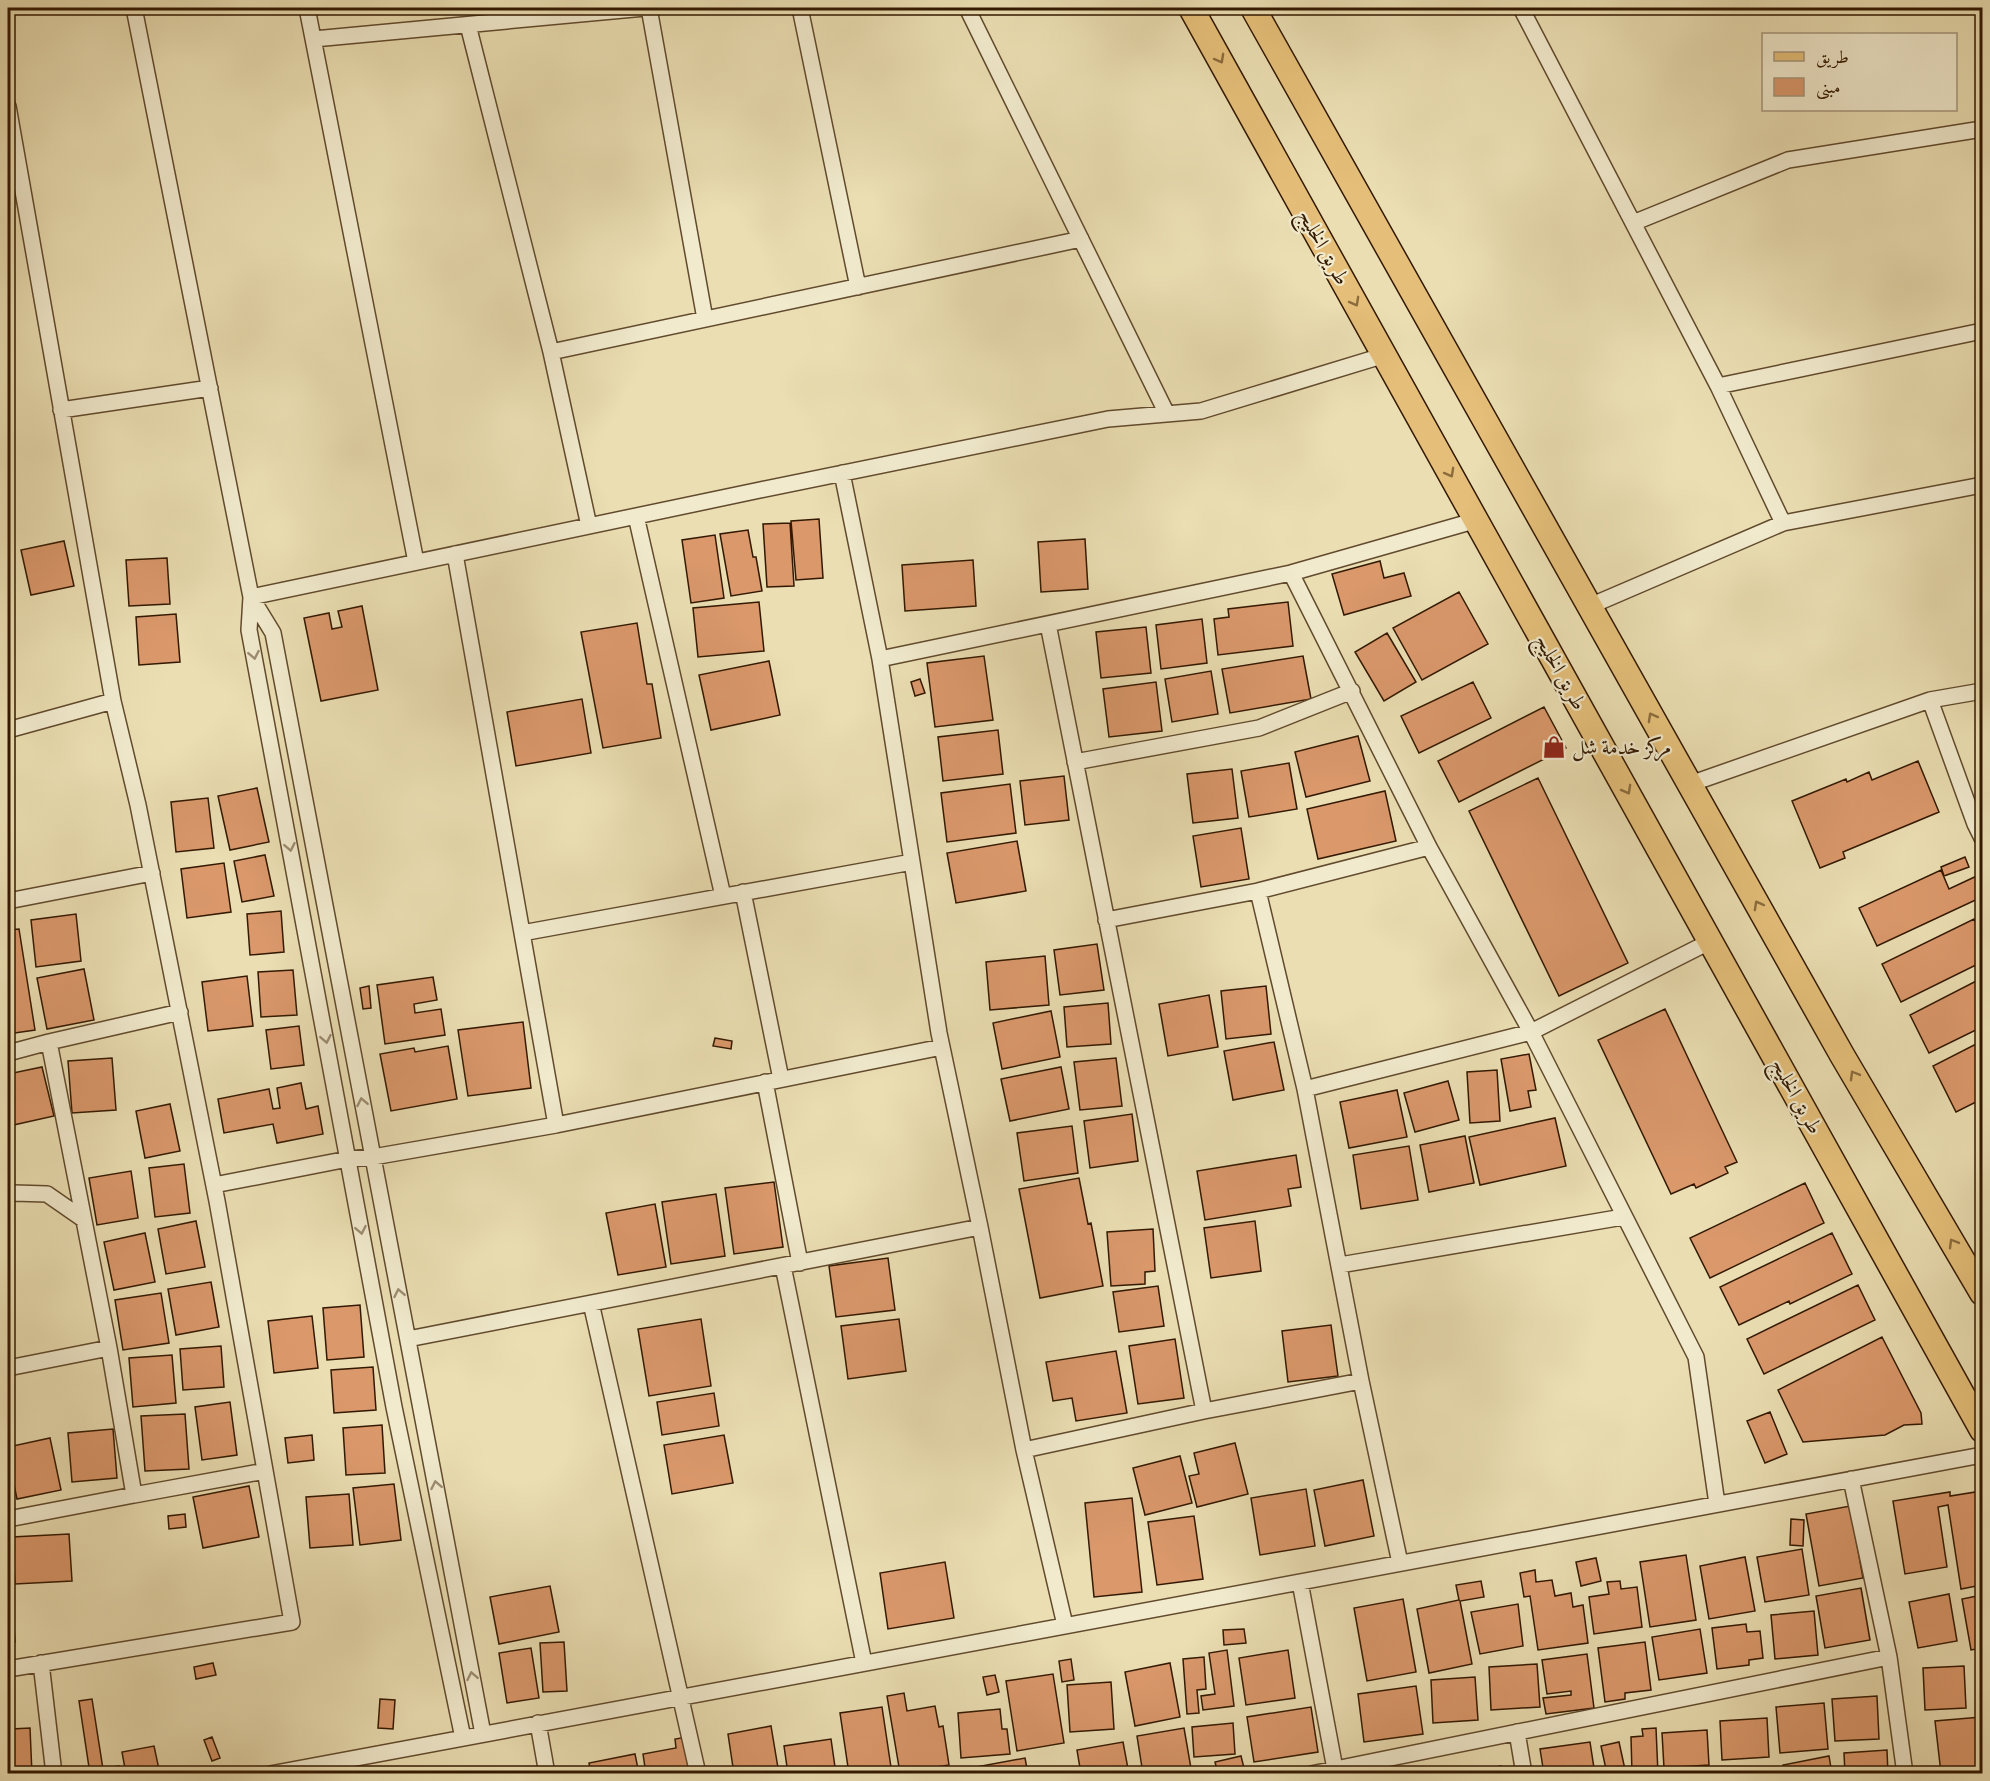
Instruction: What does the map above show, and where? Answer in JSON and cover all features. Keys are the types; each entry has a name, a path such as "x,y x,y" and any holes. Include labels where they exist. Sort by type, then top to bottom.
{"main road":[{"name":"طريق الخليج","path":"1191,8 1983,1430"},
{"path":"1253,8 1842,1055 1983,1293"}],"street":[{"path":"134,8 251,597 249,630 394,1407 463,1738"},
{"path":"307,8 416,562"},
{"path":"314,39 647,8 705,319"},
{"path":"800,8 858,287"},
{"path":"967,8 1167,414"},
{"path":"1521,8 1718,386 1783,523"},
{"path":"468,25 551,352 589,526"},
{"path":"8,106 113,701 138,805 214,1185 292,1622 8,1669"},
{"path":"1633,223 1788,160 1983,129"},
{"path":"551,352 1081,239"},
{"path":"1718,386 1983,332"},
{"path":"251,597 1108,419 1201,411 1385,355"},
{"path":"61,410 210,388"},
{"path":"842,473 880,659 942,1047 1024,1450 1065,1626"},
{"path":"1590,606 1783,523 1983,485"},
{"path":"636,516 723,896"},
{"path":"880,659 1291,573 1477,520"},
{"path":"455,554 556,1125"},
{"path":"1291,573 1429,847 1531,1032 1696,1357 1717,1504"},
{"path":"251,597 273,633 483,1734"},
{"path":"1048,624 1204,1411"},
{"path":"1075,762 1260,728 1352,691"},
{"path":"1690,784 1930,700 1983,691"},
{"path":"1930,700 1975,824 1983,838"},
{"path":"8,730 113,701"},
{"path":"1106,920 1258,891 1429,847"},
{"path":"522,933 912,862"},
{"path":"8,901 152,873"},
{"path":"1258,891 1305,1089 1340,1265 1360,1381 1400,1563"},
{"path":"743,892 782,1079"},
{"path":"1305,1089 1531,1032 1711,941"},
{"path":"8,1053 180,1012"},
{"path":"49,1042 109,1348 134,1495"},
{"path":"214,1185 348,1159 373,1157 556,1125 942,1047"},
{"path":"765,1082 800,1263"},
{"path":"8,1194 14,1192 47,1194 83,1220"},
{"path":"1340,1265 1623,1216"},
{"path":"408,1339 980,1227"},
{"path":"783,1266 864,1663"},
{"path":"591,1303 698,1773"},
{"path":"8,1368 109,1348"},
{"path":"1024,1450 1204,1411 1360,1381"},
{"path":"270,1773 1983,1455"},
{"path":"8,1519 265,1471"},
{"path":"1851,1479 1889,1657 1905,1773"},
{"path":"1300,1582 1335,1769"},
{"path":"1311,1773 1889,1657"},
{"path":"41,1664 54,1773"},
{"path":"538,1724 547,1773"},
{"path":"1517,1732 1524,1773"}],"building":[{"path":"819,519 823,578 796,580 791,521"},
{"path":"790,523 794,586 767,587 763,524"},
{"path":"748,530 762,591 731,596 720,534"},
{"path":"715,535 724,598 691,603 682,540"},
{"path":"1085,539 1088,589 1041,592 1038,542"},
{"path":"64,541 74,586 31,595 21,550"},
{"path":"167,558 170,604 129,606 126,560"},
{"path":"973,560 976,606 905,611 902,565"},
{"path":"1380,561 1384,578 1404,573 1411,596 1344,615 1332,574"},
{"path":"1459,592 1488,644 1422,680 1393,628"},
{"path":"759,602 764,651 698,657 693,608"},
{"path":"1288,602 1293,646 1218,655 1214,619 1229,617 1228,609"},
{"path":"362,606 378,690 321,701 304,618 329,613 332,629 342,627 338,611"},
{"path":"176,614 180,662 139,665 136,617"},
{"path":"1202,619 1207,663 1161,669 1156,625"},
{"path":"637,623 647,684 652,684 661,738 603,748 581,632"},
{"path":"1146,627 1151,673 1101,678 1096,632"},
{"path":"1387,633 1416,682 1384,701 1355,652"},
{"path":"984,656 993,720 935,727 927,663"},
{"path":"1303,656 1311,699 1230,713 1222,669"},
{"path":"769,661 780,715 711,730 699,675"},
{"path":"1211,671 1218,714 1172,722 1165,679"},
{"path":"920,679 925,693 915,696 911,682"},
{"path":"1156,682 1162,731 1109,737 1103,689"},
{"path":"1473,682 1491,718 1419,753 1401,716"},
{"path":"582,699 591,753 516,766 507,712"},
{"path":"1544,707 1566,748 1459,802 1438,761"},
{"path":"998,730 1003,774 943,781 938,737"},
{"path":"1358,736 1370,781 1306,797 1295,752"},
{"path":"1918,761 1939,812 1843,852 1845,858 1820,868 1792,801 1846,779 1847,782 1869,772 1872,780"},
{"path":"1289,763 1297,809 1249,817 1241,771"},
{"path":"1232,769 1238,818 1193,823 1187,774"},
{"path":"1064,776 1069,820 1025,825 1020,781"},
{"path":"1538,778 1628,963 1559,996 1469,811"},
{"path":"1010,784 1016,833 947,842 941,793"},
{"path":"257,788 269,842 230,850 218,796"},
{"path":"1385,791 1396,841 1318,859 1307,809"},
{"path":"208,798 214,848 176,852 171,802"},
{"path":"1241,828 1249,879 1201,887 1193,836"},
{"path":"1017,841 1026,891 956,903 947,853"},
{"path":"265,855 274,896 242,902 234,861"},
{"path":"1965,857 1969,867 1944,876 1941,867"},
{"path":"224,863 231,912 187,918 181,869"},
{"path":"1941,870 1949,889 1981,874 1982,897 1877,946 1859,908"},
{"path":"281,911 284,952 250,955 247,914"},
{"path":"76,914 81,961 36,967 31,920"},
{"path":"1974,919 1982,936 1982,962 1901,1002 1882,964"},
{"path":"19,929 35,1030 8,1034 8,930"},
{"path":"1097,944 1104,990 1060,995 1054,950"},
{"path":"1045,956 1049,1005 990,1010 986,962"},
{"path":"84,969 94,1020 47,1029 37,978"},
{"path":"293,970 297,1015 261,1017 258,972"},
{"path":"247,976 253,1026 208,1031 202,982"},
{"path":"433,977 437,1000 414,1004 415,1013 441,1009 445,1035 385,1044 377,985"},
{"path":"1982,978 1982,1027 1929,1053 1910,1015"},
{"path":"369,986 371,1008 363,1009 360,988"},
{"path":"1266,986 1271,1034 1226,1039 1221,991"},
{"path":"1209,995 1218,1047 1168,1056 1159,1004"},
{"path":"1108,1003 1111,1044 1067,1047 1064,1007"},
{"path":"1665,1009 1737,1162 1725,1167 1728,1173 1696,1188 1694,1184 1671,1194 1598,1040"},
{"path":"1051,1011 1060,1057 1002,1069 993,1023"},
{"path":"523,1022 531,1088 468,1096 458,1030"},
{"path":"299,1026 304,1065 271,1069 266,1030"},
{"path":"715,1038 732,1041 731,1049 713,1046"},
{"path":"1982,1041 1982,1099 1956,1112 1933,1066"},
{"path":"1274,1042 1284,1090 1233,1100 1224,1051"},
{"path":"448,1046 457,1099 391,1111 380,1054 414,1048 415,1052"},
{"path":"1529,1054 1536,1090 1528,1091 1531,1107 1510,1111 1501,1059"},
{"path":"112,1058 116,1110 72,1113 68,1061"},
{"path":"1116,1058 1122,1106 1080,1110 1074,1062"},
{"path":"42,1067 54,1116 9,1126 8,1074"},
{"path":"1061,1067 1069,1109 1010,1121 1001,1079"},
{"path":"1497,1070 1500,1121 1470,1123 1467,1072"},
{"path":"1448,1081 1459,1120 1415,1132 1404,1093"},
{"path":"301,1083 306,1109 318,1106 323,1134 277,1143 273,1124 224,1133 218,1099 269,1089 273,1109 280,1108 277,1088"},
{"path":"1397,1090 1407,1137 1349,1148 1340,1102"},
{"path":"170,1104 180,1151 145,1158 136,1111"},
{"path":"1132,1114 1138,1161 1090,1168 1084,1121"},
{"path":"1555,1118 1566,1166 1480,1185 1469,1137"},
{"path":"1072,1126 1078,1173 1024,1181 1017,1133"},
{"path":"1465,1136 1474,1183 1429,1192 1420,1145"},
{"path":"1409,1146 1418,1200 1361,1209 1353,1155"},
{"path":"1296,1155 1301,1187 1288,1189 1291,1206 1205,1220 1197,1171"},
{"path":"184,1164 190,1213 155,1217 149,1168"},
{"path":"131,1171 138,1218 97,1225 89,1178"},
{"path":"1079,1178 1088,1224 1091,1223 1103,1286 1040,1298 1019,1189"},
{"path":"774,1182 783,1247 734,1254 725,1188"},
{"path":"1805,1183 1824,1223 1710,1278 1690,1238"},
{"path":"716,1194 725,1256 671,1264 662,1202"},
{"path":"655,1204 666,1267 618,1275 606,1213"},
{"path":"196,1221 205,1267 166,1274 158,1229"},
{"path":"1255,1221 1261,1271 1211,1278 1204,1228"},
{"path":"1153,1229 1155,1271 1145,1272 1145,1284 1111,1286 1107,1232"},
{"path":"145,1233 155,1282 114,1290 104,1242"},
{"path":"1832,1233 1852,1274 1790,1304 1789,1301 1739,1325 1720,1287"},
{"path":"888,1258 895,1310 836,1317 829,1266"},
{"path":"211,1282 219,1327 176,1335 168,1289"},
{"path":"1858,1285 1875,1320 1764,1374 1747,1339"},
{"path":"1158,1286 1164,1326 1119,1332 1113,1292"},
{"path":"161,1293 169,1343 123,1350 115,1300"},
{"path":"360,1305 364,1357 327,1360 323,1308"},
{"path":"312,1316 318,1368 274,1373 268,1321"},
{"path":"701,1319 711,1386 649,1396 638,1329"},
{"path":"899,1319 906,1371 848,1379 841,1326"},
{"path":"1331,1325 1338,1376 1288,1382 1282,1331"},
{"path":"1882,1337 1921,1413 1922,1424 1904,1425 1885,1435 1803,1442 1778,1390"},
{"path":"1175,1339 1184,1398 1138,1404 1129,1346"},
{"path":"221,1346 224,1387 183,1390 180,1349"},
{"path":"1116,1351 1127,1413 1076,1421 1072,1398 1053,1401 1046,1362"},
{"path":"172,1355 176,1403 133,1407 129,1358"},
{"path":"373,1367 376,1410 334,1413 331,1370"},
{"path":"714,1393 719,1426 662,1435 657,1402"},
{"path":"230,1402 237,1455 202,1460 195,1407"},
{"path":"1770,1412 1787,1454 1765,1463 1747,1421"},
{"path":"185,1414 189,1469 145,1471 141,1416"},
{"path":"382,1425 385,1473 346,1475 343,1428"},
{"path":"113,1429 117,1478 72,1482 68,1433"},
{"path":"312,1435 314,1460 288,1463 285,1438"},
{"path":"724,1435 733,1483 672,1494 664,1445"},
{"path":"50,1438 61,1490 17,1499 8,1447"},
{"path":"1235,1443 1248,1494 1197,1507 1189,1476 1199,1474 1194,1453"},
{"path":"1180,1456 1192,1503 1145,1515 1133,1468"},
{"path":"1363,1480 1374,1536 1325,1546 1314,1490"},
{"path":"394,1484 401,1540 360,1545 353,1488"},
{"path":"249,1486 259,1537 203,1548 193,1497"},
{"path":"1306,1489 1315,1546 1260,1555 1251,1498"},
{"path":"1982,1491 1982,1585 1961,1589 1948,1505 1938,1507 1947,1567 1905,1574 1893,1501 1950,1492 1950,1496"},
{"path":"349,1494 353,1545 310,1548 306,1497"},
{"path":"1132,1498 1142,1592 1094,1597 1085,1503"},
{"path":"1850,1506 1863,1578 1819,1586 1806,1514"},
{"path":"185,1514 186,1527 169,1529 168,1516"},
{"path":"1194,1516 1203,1579 1157,1585 1148,1522"},
{"path":"1791,1519 1804,1520 1803,1546 1790,1545"},
{"path":"69,1534 72,1581 15,1584 12,1537"},
{"path":"8,1549 14,1583 8,1584"},
{"path":"1802,1549 1809,1595 1765,1602 1757,1557"},
{"path":"1686,1555 1696,1620 1650,1627 1640,1562"},
{"path":"1745,1557 1755,1611 1709,1619 1700,1566"},
{"path":"1596,1558 1601,1581 1581,1586 1576,1562"},
{"path":"945,1562 954,1618 888,1629 880,1573"},
{"path":"1535,1570 1536,1582 1552,1580 1555,1596 1571,1593 1573,1607 1583,1605 1588,1643 1538,1650 1530,1596 1524,1597 1520,1573"},
{"path":"1481,1581 1484,1597 1460,1601 1472,1664 1429,1673 1417,1609 1459,1600 1456,1585"},
{"path":"1620,1581 1621,1589 1637,1587 1642,1627 1594,1634 1589,1597 1609,1594 1607,1582"},
{"path":"550,1586 559,1632 499,1644 490,1597"},
{"path":"1861,1588 1870,1640 1825,1648 1816,1596"},
{"path":"1949,1594 1957,1641 1918,1648 1909,1602"},
{"path":"1982,1595 1982,1648 1971,1650 1962,1599"},
{"path":"8,1598 12,1598 15,1642 8,1642"},
{"path":"1403,1599 1416,1672 1367,1681 1354,1608"},
{"path":"1518,1604 1523,1646 1480,1654 1471,1612"},
{"path":"1814,1611 1818,1655 1775,1659 1771,1615"},
{"path":"1746,1624 1747,1632 1760,1631 1763,1658 1749,1660 1749,1665 1717,1669 1712,1628"},
{"path":"1244,1629 1246,1643 1224,1645 1223,1630"},
{"path":"1700,1629 1707,1673 1659,1680 1652,1637"},
{"path":"564,1642 567,1691 543,1692 540,1643"},
{"path":"1645,1642 1651,1690 1625,1693 1625,1699 1605,1702 1598,1648"},
{"path":"531,1648 539,1698 507,1703 499,1653"},
{"path":"1227,1650 1234,1706 1203,1710 1201,1696 1215,1694 1209,1653"},
{"path":"1288,1650 1295,1698 1246,1705 1239,1658"},
{"path":"1587,1654 1594,1708 1546,1714 1543,1698 1571,1695 1571,1691 1547,1694 1542,1660"},
{"path":"1204,1657 1206,1689 1197,1690 1199,1713 1187,1714 1183,1659"},
{"path":"1977,1657 1982,1657 1982,1702"},
{"path":"1071,1659 1074,1680 1062,1682 1059,1661"},
{"path":"213,1663 216,1675 196,1679 194,1667"},
{"path":"1170,1663 1180,1717 1135,1726 1125,1672"},
{"path":"1537,1664 1540,1707 1491,1710 1489,1667"},
{"path":"1964,1666 1966,1708 1925,1710 1923,1668"},
{"path":"1053,1674 1064,1743 1017,1751 1006,1681"},
{"path":"995,1675 999,1692 987,1695 983,1677"},
{"path":"1475,1677 1478,1720 1433,1723 1431,1680"},
{"path":"1111,1682 1114,1729 1070,1732 1067,1685"},
{"path":"1416,1686 1423,1734 1364,1742 1358,1694"},
{"path":"8,1691 12,1691 13,1720 8,1720"},
{"path":"904,1693 907,1711 935,1706 939,1727 943,1726 949,1765 900,1773 887,1696"},
{"path":"1877,1696 1879,1739 1835,1741 1832,1699"},
{"path":"92,1699 103,1769 119,1766 120,1774 90,1774 79,1701"},
{"path":"380,1699 395,1700 393,1729 378,1728"},
{"path":"1824,1703 1828,1749 1780,1753 1776,1707"},
{"path":"882,1707 892,1774 849,1774 840,1713"},
{"path":"1311,1707 1318,1752 1254,1762 1247,1717"},
{"path":"1000,1709 1002,1729 1007,1729 1010,1754 961,1758 958,1713"},
{"path":"1981,1717 1982,1769 1941,1773 1935,1721"},
{"path":"1767,1718 1769,1757 1722,1760 1720,1721"},
{"path":"1233,1723 1235,1754 1194,1757 1192,1727"},
{"path":"771,1726 779,1774 734,1774 728,1734"},
{"path":"30,1728 32,1774 12,1774 11,1729"},
{"path":"1184,1728 1192,1774 1171,1774 1170,1770 1143,1774 1137,1736"},
{"path":"1656,1728 1658,1774 1632,1774 1631,1737 1643,1736 1642,1729"},
{"path":"1707,1730 1709,1765 1664,1768 1662,1733"},
{"path":"212,1737 220,1758 212,1761 204,1740"},
{"path":"687,1737 693,1774 646,1774 643,1754 676,1748 675,1739"},
{"path":"831,1739 836,1774 788,1774 784,1746"},
{"path":"1123,1742 1129,1774 1081,1774 1077,1750"},
{"path":"1590,1742 1594,1768 1600,1768 1601,1774 1544,1774 1540,1749"},
{"path":"1619,1742 1626,1774 1607,1774 1601,1746"},
{"path":"154,1746 160,1774 126,1774 122,1752"},
{"path":"1887,1750 1888,1774 1845,1774 1844,1753"},
{"path":"635,1754 639,1774 591,1774 589,1763"},
{"path":"1241,1756 1245,1772 1218,1774 1215,1762"},
{"path":"1829,1756 1832,1774 1785,1774 1783,1765"},
{"path":"1025,1758 1028,1774 966,1774 965,1769"},
{"path":"1501,1766 1503,1774 1467,1774"},
{"path":"1777,1769 1778,1774 1740,1774"}],"place":[{"name":"مركز خدمة شل","path":"1554,747"}]}
